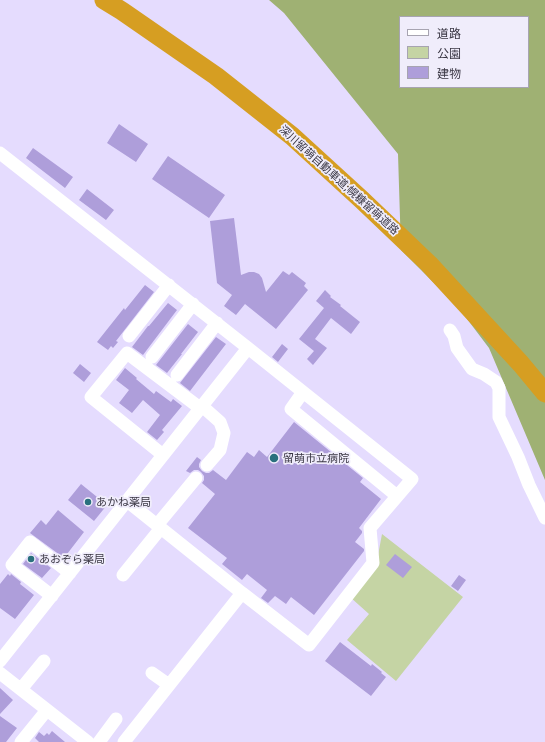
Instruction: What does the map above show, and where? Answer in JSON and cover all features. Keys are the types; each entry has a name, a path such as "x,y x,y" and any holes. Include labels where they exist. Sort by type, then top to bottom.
{"highway":[{"name":"深川留萌自動車道;幌糠留萌道路","path":"104,0 216,76 292,136 429,264 521,364 545,393"},
{"name":"深川留萌自動車道;幌糠留萌道路","path":"123,0 140,10 234,75 369,190 438,256 529,356 545,376"}],"street":[{"path":"0,153 193,304 412,479 370,528 373,563 310,645 242,594 127,500"},
{"path":"129,336 169,286"},
{"path":"152,357 193,304"},
{"path":"177,375 217,323"},
{"path":"450,330 454,336 457,348 472,369 484,374 496,382 499,388 499,417 545,518"},
{"path":"0,661 248,348"},
{"path":"163,455 91,397 127,353 220,422 224,433 220,450 207,465"},
{"path":"303,392 291,409 397,496"},
{"path":"123,576 196,478"},
{"path":"52,596 12,565 30,542 70,573"},
{"path":"124,742 242,594"},
{"path":"21,689 44,661"},
{"path":"0,673 88,742"},
{"path":"152,673 169,685"},
{"path":"21,742 47,710"},
{"path":"99,742 116,719"}],"green space":[{"path":"269,0 545,0 545,480 489,348 458,307 401,250 398,154 284,13"},
{"path":"382,534 463,597 396,681 347,640 369,614 350,597 376,566"}],"building":[{"path":"119,124 148,144 136,162 107,143"},
{"path":"33,148 73,177 65,188 26,158"},
{"path":"168,156 225,195 209,218 152,179"},
{"path":"87,189 114,210 106,220 79,200"},
{"path":"234,218 241,275 249,272 259,274 262,278 266,292 283,271 289,275 292,272 306,283 304,286 308,290 276,329 245,304 236,315 224,306 232,295 217,283 210,221"},
{"path":"145,285 154,292 116,341 118,342 113,348 111,346 108,350 97,342 124,308 125,310"},
{"path":"325,290 331,296 330,297 360,322 351,334 331,318 315,339 327,348 313,365 307,359 314,351 299,339 324,308 316,301"},
{"path":"168,303 177,310 143,355 132,347"},
{"path":"188,324 198,332 167,373 156,365"},
{"path":"216,337 226,344 190,391 180,383"},
{"path":"282,344 288,349 278,362 272,357"},
{"path":"80,364 91,373 84,382 73,373"},
{"path":"125,368 154,394 156,391 171,402 173,399 182,406 162,430 164,432 157,440 147,432 160,415 143,400 132,413 119,403 129,390 116,380"},
{"path":"294,422 363,478 360,482 381,499 359,528 362,533 355,542 364,549 364,551 314,615 291,597 286,604 275,596 268,603 261,598 267,590 247,574 242,580 222,564 227,558 188,528 215,494 202,483 204,476 201,472 198,470 194,470 190,473 186,471 197,457 201,460 199,467 202,471 209,473 213,470 226,480 247,452 254,457 259,450 267,457"},
{"name":"あかね薬局","path":"81,484 107,505 94,521 68,500"},
{"path":"58,510 84,532 64,558 30,533 41,520 46,525"},
{"name":"あおぞら薬局","path":"31,553 51,568 42,578 23,564"},
{"path":"395,554 412,567 403,578 386,565"},
{"path":"8,574 10,576 11,574 21,582 20,584 34,595 15,619 0,608 0,584"},
{"path":"459,575 466,580 458,591 451,586"},
{"path":"340,642 371,666 372,664 386,677 371,696 325,661"},
{"path":"0,688 13,700 0,714"},
{"path":"0,716 17,728 6,742 0,742"},
{"path":"52,731 65,742 39,742 35,738 39,732 44,736 47,733 49,735"}],"place":[{"name":"留萌市立病院","path":"274,458"},
{"name":"あかね薬局","path":"88,502"},
{"name":"あおぞら薬局","path":"31,559"}]}
